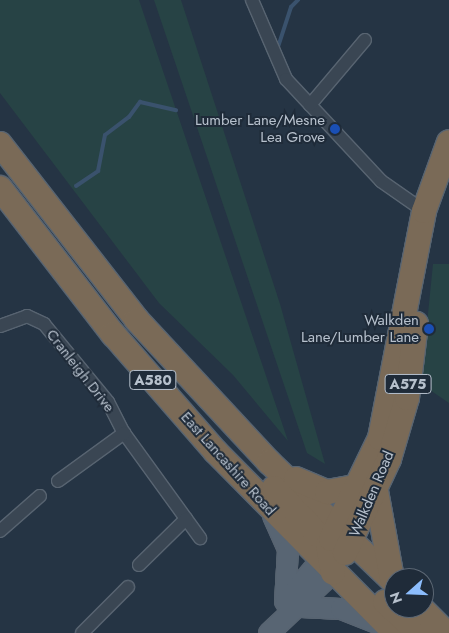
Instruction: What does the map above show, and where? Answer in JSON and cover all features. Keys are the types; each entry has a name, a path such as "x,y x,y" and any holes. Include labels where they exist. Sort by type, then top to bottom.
{"highway":[{"name":"Walkden Road","path":"335,551 368,488 407,398 416,324 415,273 424,211 449,142"},
{"name":"East Lancashire Road","path":"0,144 45,206 137,320 269,462 393,631"},
{"name":"East Lancashire Road","path":"0,188 113,334 268,508 335,551 384,577"},
{"path":"45,206 124,318 335,551 419,633"},
{"path":"269,462 326,492 368,488 390,568"},
{"path":"431,618 446,633"}],"main road":[{"path":"268,508 288,550 293,604 341,609 393,631"},
{"name":"Walkden Road","path":"272,630 335,551"}],"street":[{"path":"252,0 286,79 382,181 424,211"},
{"path":"310,106 365,40"},
{"name":"Cranleigh Drive","path":"0,326 27,316 44,324 108,402 124,433 200,538"},
{"path":"58,481 124,433"},
{"path":"0,531 40,496"},
{"path":"138,565 186,519"},
{"path":"82,633 128,587"}],"green space":[{"path":"0,0 139,0 288,441 233,375 159,303 0,93"},
{"path":"154,0 181,0 280,304 325,464 307,453"},
{"path":"433,264 449,264 449,403 421,384"}],"waterway":[{"path":"278,47 291,7 298,0"},
{"path":"76,186 98,171 105,135 129,117 140,102 176,110"}],"place":[{"name":"Lumber Lane/Mesne Lea Grove","path":"335,129"},
{"name":"Walkden Lane/Lumber Lane","path":"429,329"}]}
